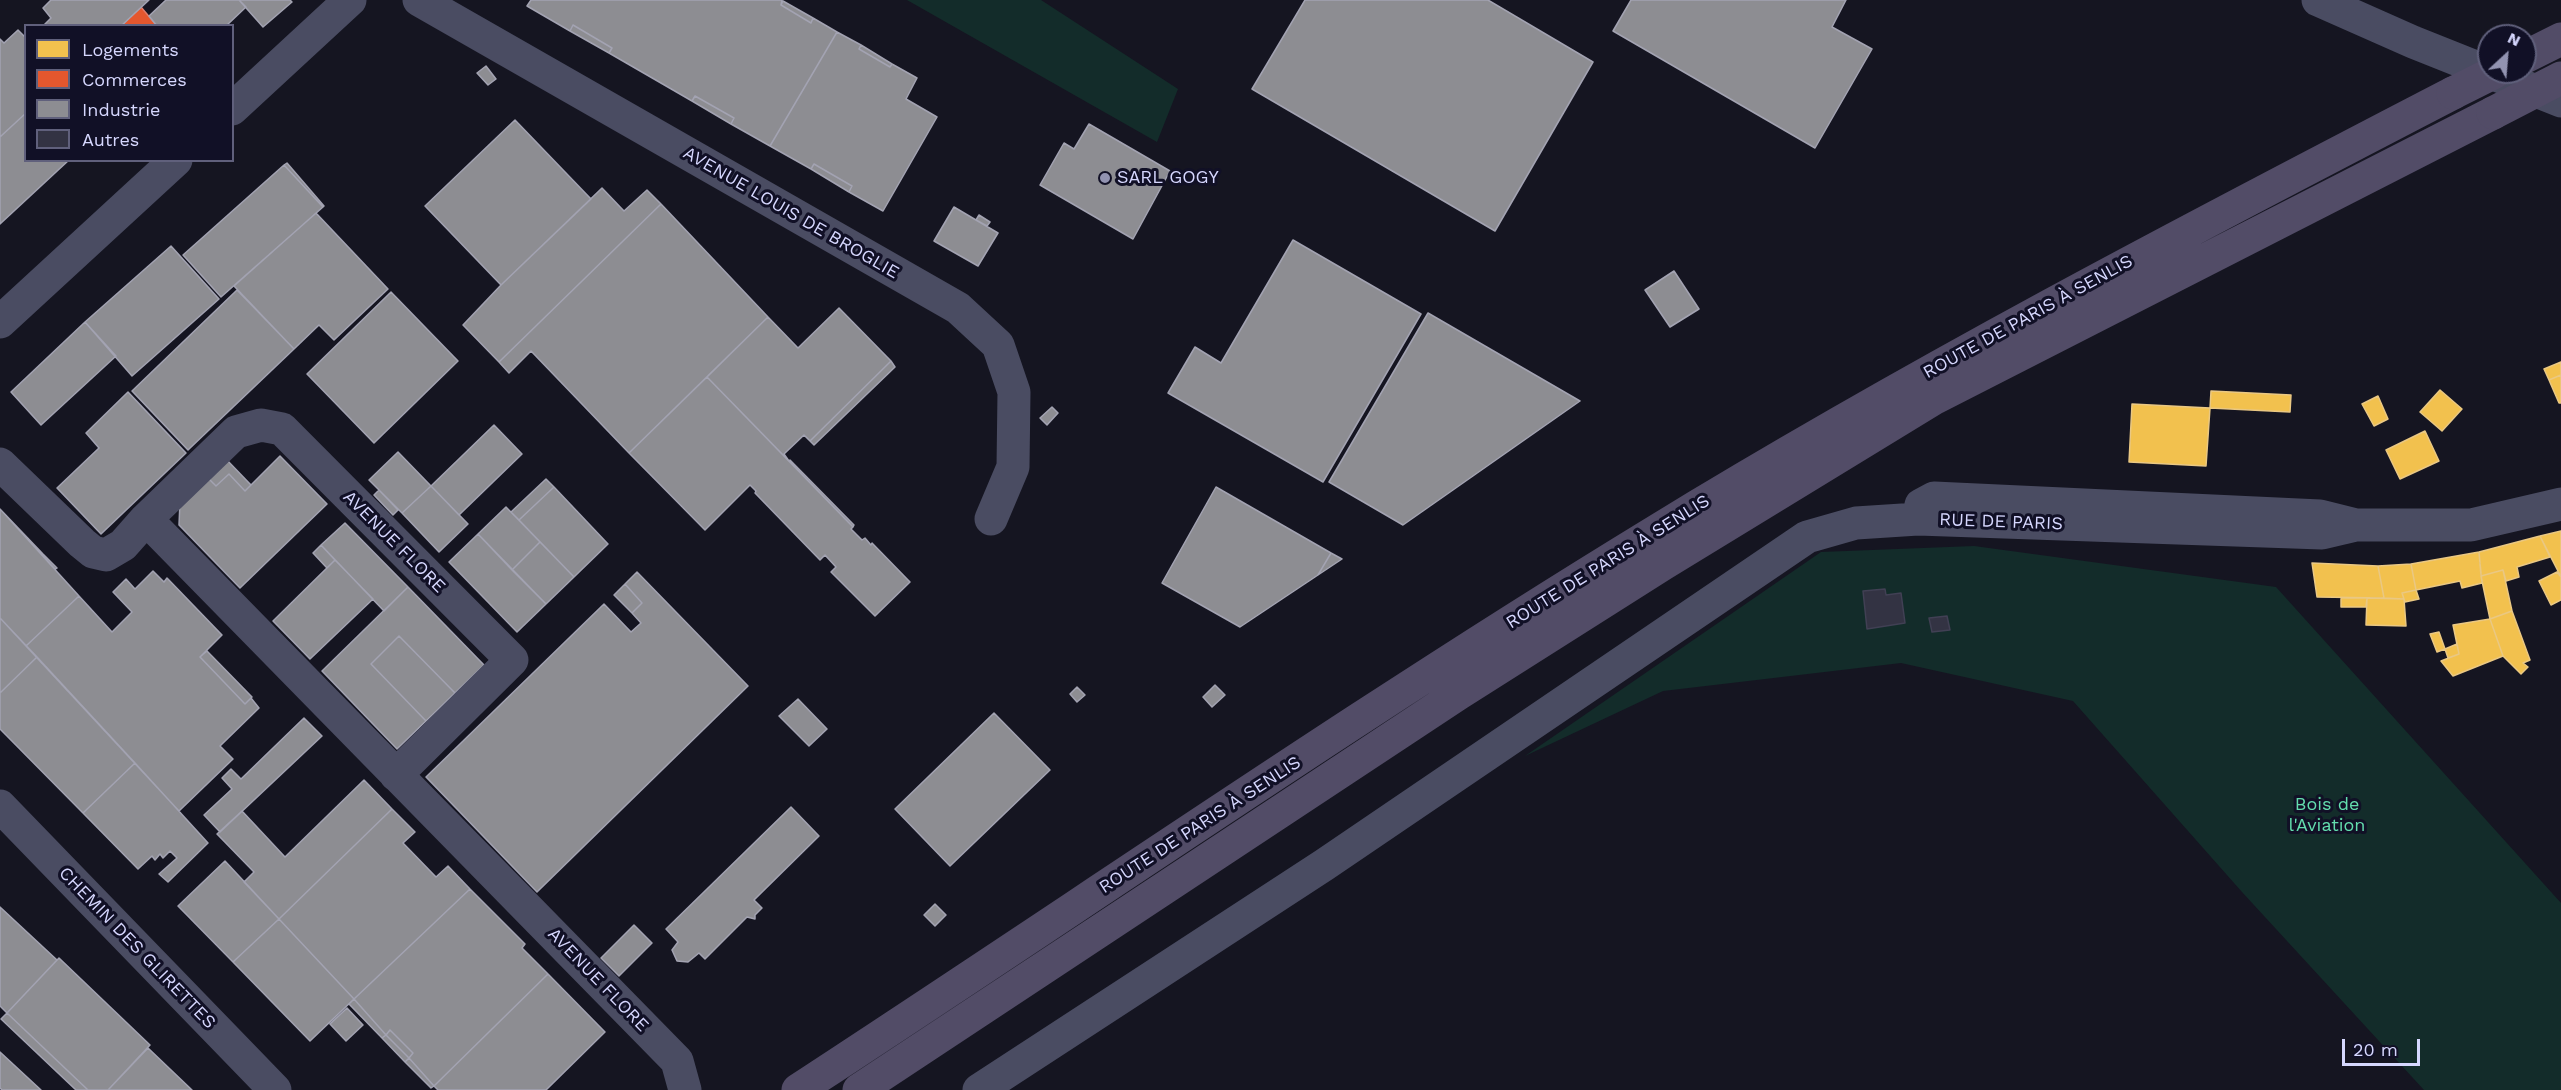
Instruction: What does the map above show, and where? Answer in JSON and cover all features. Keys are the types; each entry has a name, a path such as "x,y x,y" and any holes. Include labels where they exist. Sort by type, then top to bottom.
{"main road":[{"name":"ROUTE DE PARIS À SENLIS","path":"859,1090 1458,694 1663,564 1935,398 2561,78"},
{"name":"ROUTE DE PARIS À SENLIS","path":"798,1090 1436,670 1663,527 1924,374 2088,284 2477,81"}],"street":[{"path":"234,107 350,0"},
{"name":"AVENUE LOUIS DE BROGLIE","path":"419,0 958,308 998,345 1014,392 1013,467 990,519"},
{"path":"2318,0 2413,42 2561,101"},
{"path":"0,322 174,162"},
{"name":"AVENUE FLORE","path":"0,465 93,552 106,555 123,545 146,519 236,432 261,425 282,429 512,660 396,775"},
{"name":"RUE DE PARIS","path":"979,1090 1324,865 1807,537 1856,523 1918,519 1921,505 1934,498 2320,516 2356,525 2470,525 2561,504"},
{"name":"AVENUE FLORE","path":"146,519 677,1061 685,1090"},
{"name":"CHEMIN DES GLIRETTES","path":"0,806 275,1090"}],"green space":[{"path":"907,0 1041,0 1178,89 1157,142"},
{"name":"Bois de l'Aviation","path":"1974,546 2276,587 2561,903 2561,1090 2424,1090 2242,892 2073,701 1901,663 1663,691 1525,756 1821,552"}],"building: Logements":[{"path":"2561,362 2561,375 2549,380 2544,369"},
{"path":"2561,375 2561,403 2559,403 2549,380"},
{"path":"2440,390 2462,409 2442,431 2420,412"},
{"path":"2211,391 2291,395 2290,412 2210,408"},
{"path":"2378,396 2388,419 2374,426 2362,404"},
{"path":"2132,404 2210,408 2206,466 2129,462"},
{"path":"2425,431 2439,461 2400,479 2386,450"},
{"path":"2561,531 2561,577 2540,536"},
{"path":"2540,536 2550,557 2517,567 2519,577 2506,581 2503,570 2481,576 2479,552"},
{"path":"2479,552 2482,583 2462,588 2460,581 2416,590 2411,564"},
{"path":"2312,563 2378,566 2384,598 2317,597"},
{"path":"2411,564 2416,590 2402,593 2404,599 2384,598 2378,566"},
{"path":"2503,570 2512,611 2490,619 2481,576"},
{"path":"2557,572 2561,577 2561,600 2551,605 2539,581"},
{"path":"2416,590 2419,599 2405,602 2402,593"},
{"path":"2341,598 2367,598 2366,607 2341,607"},
{"path":"2367,598 2404,599 2406,626 2366,625"},
{"path":"2512,611 2530,660 2523,663 2528,667 2521,674 2503,656 2490,619"},
{"path":"2490,619 2503,656 2453,676 2441,661 2459,654 2453,625"},
{"path":"2439,632 2445,649 2437,652 2430,634"},
{"path":"2457,644 2459,654 2448,658 2445,649"}],"building: Commerces":[{"path":"141,7 155,24 123,24"}],"building: Industrie":[{"path":"51,0 149,0 123,24 45,24 51,18 43,8"},
{"path":"166,0 239,0 246,7 228,24 155,24 149,16"},
{"path":"239,0 290,0 292,2 263,27"},
{"path":"531,0 782,0 781,5 811,23 813,18 837,32 770,146 731,124 734,118 695,96 692,101 609,53 612,48 573,25 570,31 527,6"},
{"path":"1305,0 1488,0 1593,62 1495,231 1252,89"},
{"path":"1631,0 1846,0 1832,27 1872,49 1815,148 1613,31"},
{"path":"783,1 813,18 811,23 781,5"},
{"path":"573,25 612,48 609,53 570,31"},
{"path":"18,30 24,36 24,115 0,137 0,39 4,43"},
{"path":"837,32 861,45 859,49 890,67 892,64 917,78 906,99 937,117 883,211 849,192 852,186 814,164 811,169 770,146"},
{"path":"861,45 892,64 890,67 859,49"},
{"path":"486,66 496,79 488,85 477,73"},
{"path":"695,96 734,118 731,124 692,101"},
{"path":"24,115 24,162 67,162 0,224 0,137"},
{"path":"515,120 591,199 501,285 425,206"},
{"name":"SARL GOGY","path":"1089,124 1170,171 1133,239 1040,185 1064,143 1074,149"},
{"path":"287,163 324,206 323,207 284,165"},
{"path":"814,164 852,186 849,192 811,169"},
{"path":"284,165 323,207 221,297 183,255"},
{"path":"602,188 624,211 647,190 661,204 499,362 463,325 501,285"},
{"path":"661,204 768,317 629,453 531,351 509,373 499,362"},
{"path":"954,207 998,233 978,266 934,241"},
{"path":"316,213 388,289 334,340 319,325 294,349 234,286"},
{"path":"979,215 990,222 987,226 976,220"},
{"path":"1293,240 1421,314 1323,482 1168,393 1195,347 1221,363"},
{"path":"171,246 219,299 132,376 85,322"},
{"path":"1674,271 1699,309 1670,327 1645,290"},
{"path":"237,290 294,349 188,450 132,391"},
{"path":"391,292 458,361 374,443 307,374"},
{"path":"839,308 891,361 810,441 804,435 784,454 789,461 707,377 768,317 798,348"},
{"path":"1428,313 1580,401 1403,525 1329,482"},
{"path":"85,322 116,356 41,425 11,392"},
{"path":"891,361 895,367 814,445 810,441"},
{"path":"707,377 853,527 851,529 862,540 865,538 871,545 872,543 910,582 875,616 831,572 836,567 825,555 820,560 755,493 756,491 750,485 705,530 629,453"},
{"path":"128,392 186,453 101,534 57,488 99,448 86,433"},
{"path":"1052,407 1058,413 1047,425 1040,418"},
{"path":"494,425 522,454 459,515 431,486"},
{"path":"398,452 431,486 402,513 369,480"},
{"path":"280,456 327,504 240,588 179,525 180,501 206,476 216,486 229,474 245,491"},
{"path":"225,458 251,485 245,491 229,474 216,486 206,476"},
{"path":"789,461 854,525 853,527"},
{"path":"546,479 554,487 519,520 511,512"},
{"path":"431,486 468,524 439,552 402,513"},
{"path":"554,487 608,544 574,577 519,520"},
{"path":"1216,487 1331,553 1318,575 1240,627 1162,583"},
{"path":"379,490 398,510 393,515 374,495"},
{"path":"506,507 540,542 512,570 478,534"},
{"path":"0,509 43,554 57,568 55,569"},
{"path":"0,509 79,596 26,646 0,618"},
{"path":"345,523 408,587 384,611 321,545"},
{"path":"478,534 546,604 517,632 449,562"},
{"path":"540,542 574,577 546,604 512,570"},
{"path":"321,545 335,560 327,568 313,553"},
{"path":"1331,553 1342,559 1318,575"},
{"path":"335,560 373,599 310,659 273,621"},
{"path":"153,571 164,582 167,578 222,635 200,657 245,704 251,698 259,708 220,746 233,759 179,811 26,646 79,596 112,632 132,612 113,592 126,579 135,589"},
{"path":"637,572 748,686 537,892 426,777 604,604 631,632 641,623 632,613 642,603 625,584"},
{"path":"625,584 642,603 632,613 614,595"},
{"path":"408,587 484,665 455,693 399,636 371,664 426,721 397,749 322,671"},
{"path":"0,618 37,657 0,693"},
{"path":"399,636 455,693 426,721 371,664"},
{"path":"207,651 252,697 245,704 200,657"},
{"path":"37,657 135,763 83,813 0,729 0,693"},
{"path":"1215,685 1225,695 1212,707 1203,697"},
{"path":"1077,687 1085,695 1077,702 1070,694"},
{"path":"798,699 827,729 809,746 779,716"},
{"path":"994,713 1050,770 950,866 895,809"},
{"path":"304,718 322,736 220,832 204,815 232,789 222,778 231,769 241,779"},
{"path":"135,763 208,843 168,882 159,874 177,858 170,851 163,858 160,854 155,860 152,856 138,869 83,813"},
{"path":"364,780 392,809 279,919 244,882 254,872 217,834 242,811 285,857"},
{"path":"791,807 819,836 754,900 762,908 755,915 755,919 747,917 705,959 699,953 688,962 677,961 672,950 678,942 666,929"},
{"path":"392,809 415,832 403,843 436,877 448,866 470,889 354,999 279,919"},
{"path":"225,861 279,919 233,962 178,906"},
{"path":"470,889 525,944 522,948 548,974 434,1086 409,1058 413,1053 390,1030 386,1035 354,999"},
{"path":"935,904 946,915 935,926 924,915"},
{"path":"0,907 57,960 7,1013 0,1006"},
{"path":"279,919 354,999 310,1041 233,962"},
{"path":"634,925 652,943 619,976 601,958"},
{"path":"59,958 150,1045 108,1090 88,1090 7,1013"},
{"path":"548,974 605,1032 546,1090 438,1090 434,1086"},
{"path":"354,999 386,1035 382,1038 349,1004"},
{"path":"347,1008 363,1025 346,1041 330,1024"},
{"path":"7,1013 88,1090 76,1090 1,1019"},
{"path":"390,1030 413,1053 409,1058 386,1035"},
{"path":"386,1035 409,1058 405,1062 382,1038"},
{"path":"148,1048 192,1090 108,1090"},
{"path":"0,1052 41,1090 2,1090 0,1088"},
{"path":"409,1058 434,1086 431,1088 405,1062"}],"building: Autres":[{"path":"1885,589 1886,595 1901,593 1905,623 1867,629 1863,591"},
{"path":"1947,616 1950,630 1932,632 1929,618"}],"place":[{"name":"SARL GOGY","path":"1105,178"}]}
